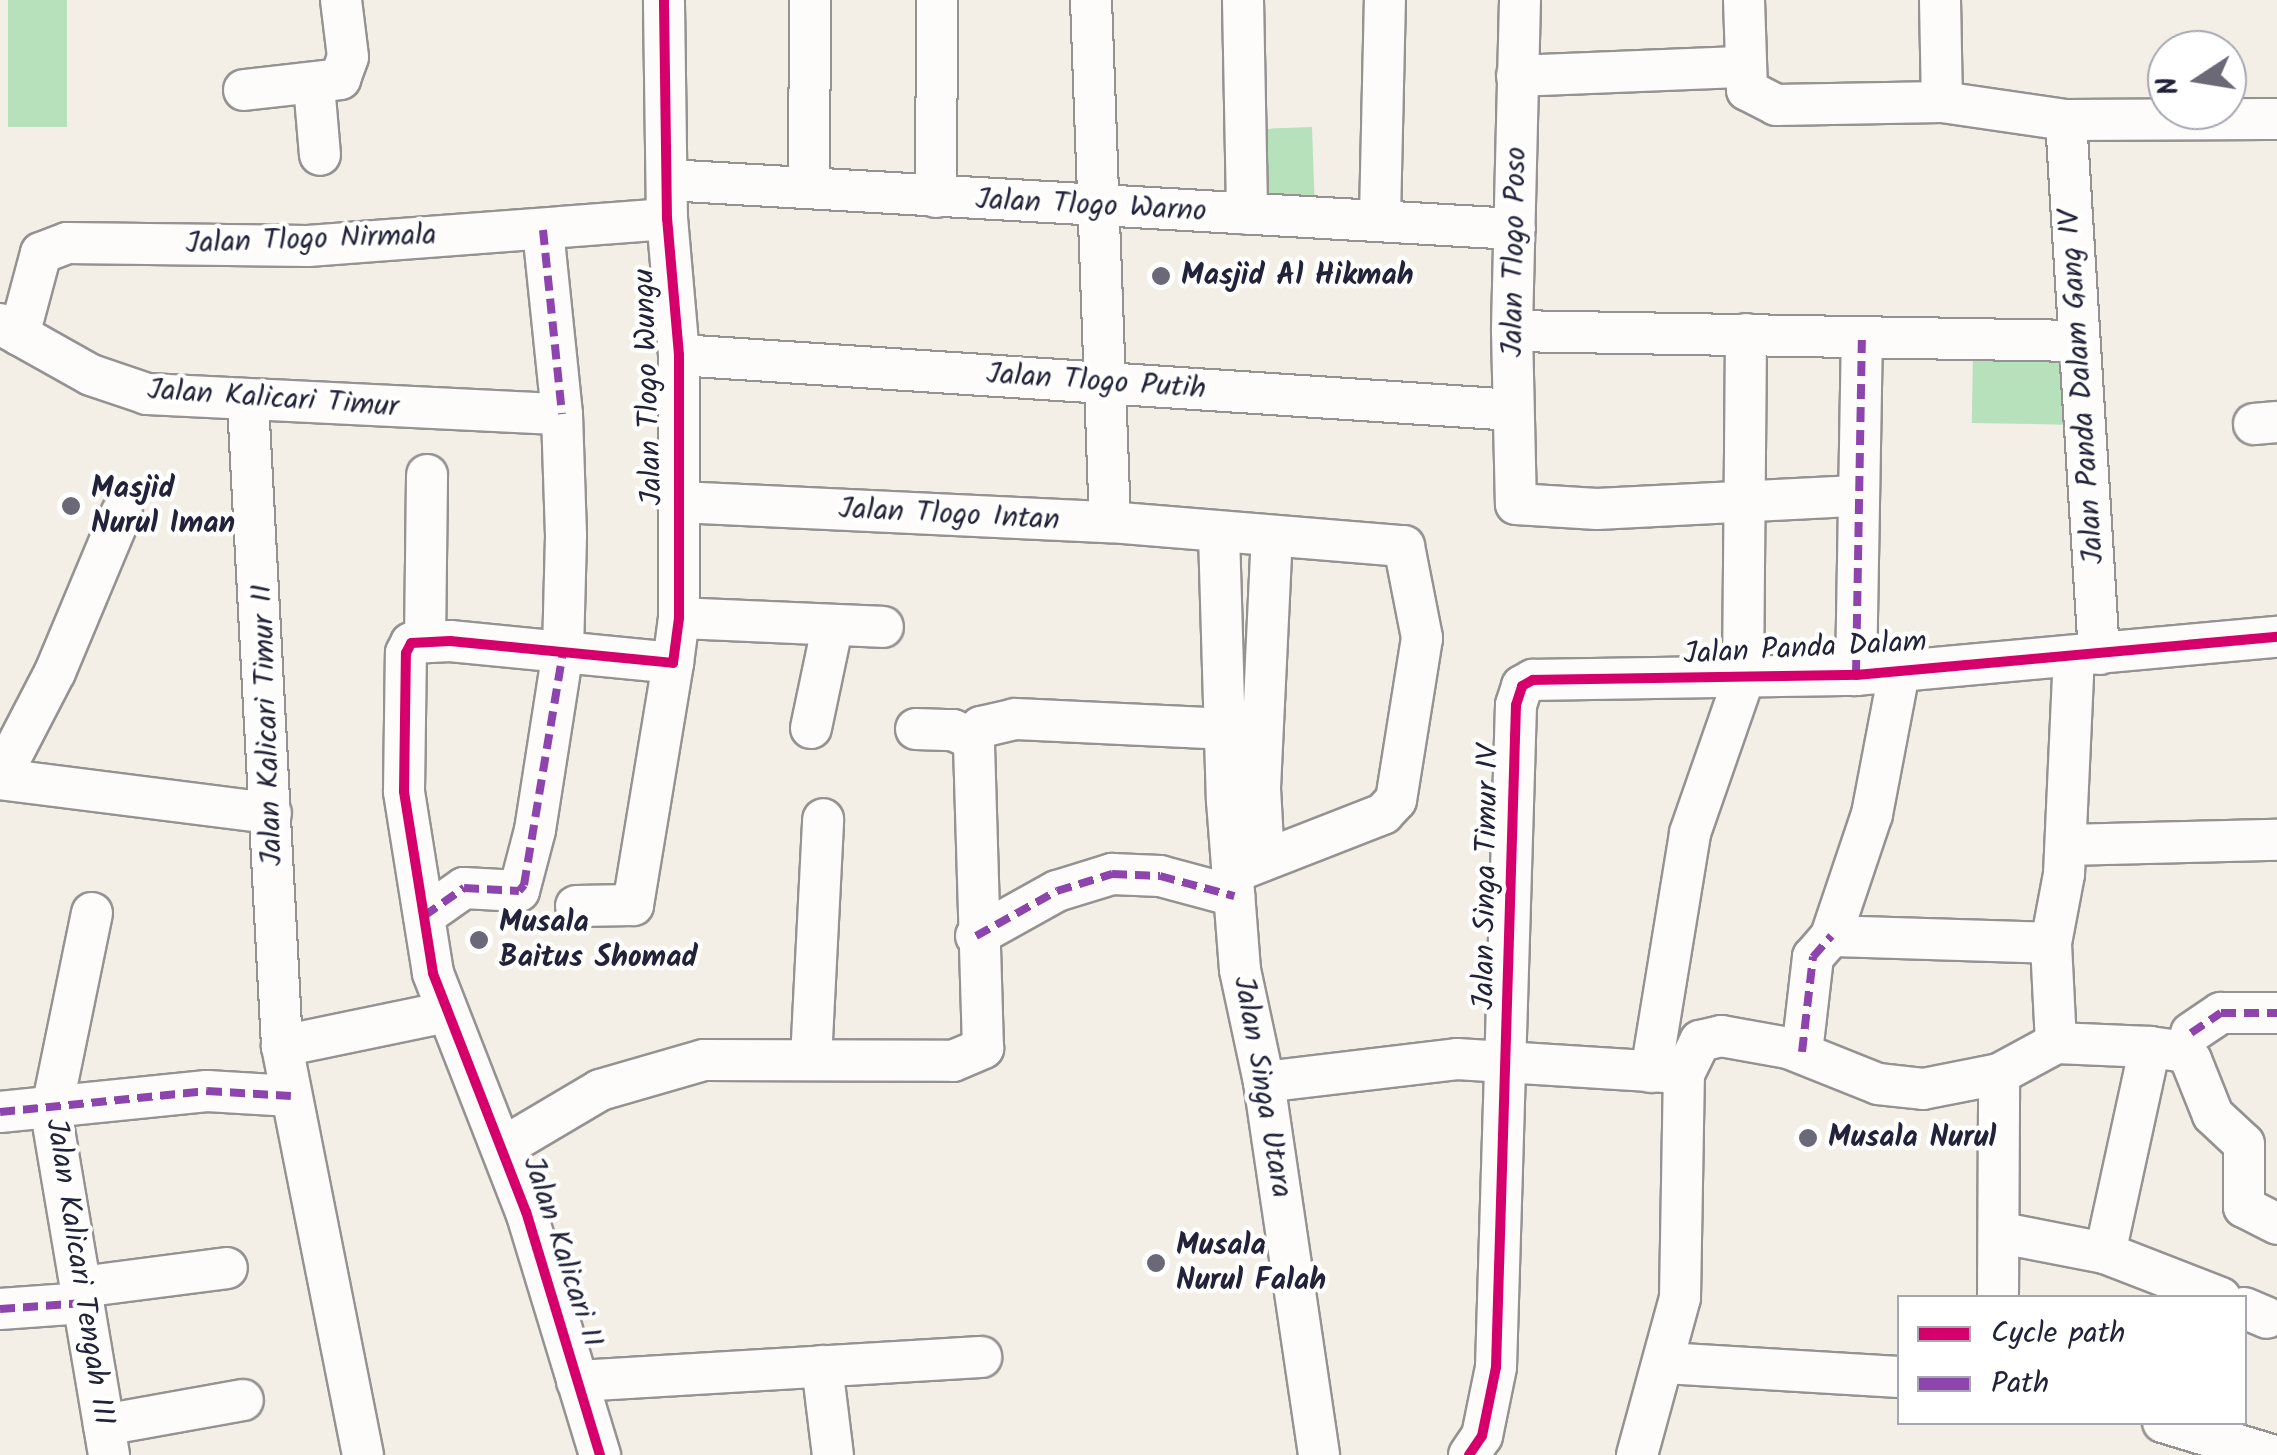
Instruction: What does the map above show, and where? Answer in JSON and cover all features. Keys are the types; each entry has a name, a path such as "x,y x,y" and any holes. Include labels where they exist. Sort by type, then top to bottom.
{"street":[{"path":"244,90 314,85 340,79 348,57 342,0"},
{"name":"Jalan Tlogo Wungu","path":"576,906 633,905 679,618 679,355 667,200 664,0"},
{"path":"809,188 810,0"},
{"path":"936,197 937,0"},
{"path":"1091,0 1110,522"},
{"path":"1242,0 1247,214"},
{"path":"1380,217 1385,0"},
{"name":"Jalan Tlogo Poso","path":"1520,0 1512,331 1516,504 1564,509 1743,502"},
{"path":"1744,0 1747,81"},
{"path":"1940,0 1942,102"},
{"path":"1517,76 1747,81 1776,105 1942,102 2066,120 2277,119"},
{"path":"314,85 320,155"},
{"name":"Jalan Panda Dalam Gang IV","path":"2056,1043 2051,943 2066,846 2086,655 2079,342 2066,120"},
{"name":"Jalan Tlogo Warno","path":"667,200 809,188 1101,207 1380,217 1515,229"},
{"name":"Jalan Tlogo Nirmala","path":"10,329 41,253 67,243 308,246 543,230 667,200"},
{"path":"424,916 464,888 518,891 524,885 563,651 562,414 543,230"},
{"name":"Jalan Kalicari Timur","path":"10,329 91,375 147,394 248,404 562,414"},
{"path":"1512,331 2079,342"},
{"name":"Jalan Panda Dalam","path":"1743,681 1746,334"},
{"name":"Jalan Panda Dalam","path":"1856,675 1856,496 1862,340"},
{"name":"Jalan Tlogo Putih","path":"679,355 1513,410"},
{"name":"Jalan Kalicari Timur II","path":"248,404 282,1046 363,1455"},
{"path":"427,475 425,642 672,662"},
{"path":"1743,502 1856,496"},
{"name":"Jalan Tlogo Intan","path":"678,502 1110,522 1220,534 1404,546 1422,638 1396,800 1384,814 1243,876"},
{"path":"122,512 55,672 0,778 271,813"},
{"path":"1220,534 1224,729 1243,876"},
{"path":"1243,876 1260,788 1272,537"},
{"path":"679,618 832,628 883,627"},
{"path":"812,728 832,628"},
{"name":"Jalan Panda Dalam","path":"1518,692 1534,680 1743,681 1856,675 2277,638"},
{"name":"Jalan Kalicari II","path":"425,642 411,643 406,653 404,792 424,916 446,1012 502,1148 599,1455"},
{"path":"1802,1052 1813,957 1831,936 1872,814 1898,672"},
{"path":"1637,1455 1680,1298 1661,1056 1690,833 1743,681"},
{"name":"Jalan Singa Timur IV","path":"1468,1455 1482,1436 1496,1368 1518,692"},
{"path":"502,1148 600,1090 704,1060 953,1061 983,1048 976,936 974,740 981,727 1014,719 1224,729"},
{"path":"916,729 954,730 974,740"},
{"path":"811,1060 823,819"},
{"path":"2066,846 2277,840"},
{"path":"976,936 1058,891 1112,874 1243,876"},
{"name":"Jalan Singa Utara","path":"1243,876 1240,970 1264,1082 1319,1455"},
{"name":"Jalan Kalicari Tengah III","path":"92,913 51,1112 106,1440"},
{"path":"1831,936 2051,943"},
{"path":"282,1046 446,1012"},
{"path":"2190,1033 2221,1013 2277,1013"},
{"path":"1264,1082 1457,1059 1509,1030 1661,1056 1721,1036 1802,1052 1878,1084 1908,1087 1999,1074 2056,1043 2150,1046 2184,1052 2190,1060 2213,1115 2244,1144 2244,1208 2277,1224"},
{"path":"2105,1253 2150,1046"},
{"path":"1998,1295 2002,1234 1999,1074"},
{"path":"0,1112 51,1112 206,1092 291,1096"},
{"path":"2002,1234 2105,1253 2214,1295"},
{"path":"0,1308 227,1268"},
{"path":"578,1381 981,1357"},
{"path":"1664,1363 1897,1377"},
{"path":"822,1366 834,1455"},
{"path":"106,1440 244,1400"},
{"path":"2173,1425 2270,1455"}],"green space":[{"path":"8,0 67,0 67,127 8,127"},
{"path":"1312,127 1314,197 1268,199 1266,129"},
{"path":"1973,354 2067,356 2066,425 1972,423"}],"marked path":[{"path":"543,230 562,414"},
{"path":"1856,675 1862,340"},
{"path":"424,916 464,888 519,891 524,885 563,651"},
{"path":"976,936 1057,891 1112,874 1160,876 1234,896"},
{"path":"1802,1052 1813,957 1831,936"},
{"path":"2191,1033 2221,1013 2277,1013"},
{"path":"0,1112 207,1091 291,1096"},
{"path":"0,1309 84,1303"}],"cycle path":[{"path":"600,1455 526,1212 433,973 404,791 406,653 411,643 450,641 673,663 679,618 679,355 667,219 664,0"},
{"path":"1469,1455 1482,1436 1496,1367 1516,705 1522,686 1533,680 1856,675 2277,637"}],"place":[{"name":"Masjid Al Hikmah","path":"1161,276"},
{"name":"Masjid Nurul Iman","path":"71,506"},
{"name":"Musala Baitus Shomad","path":"479,940"},
{"name":"Musala Nurul","path":"1808,1138"},
{"name":"Musala Nurul Falah","path":"1156,1263"}]}
